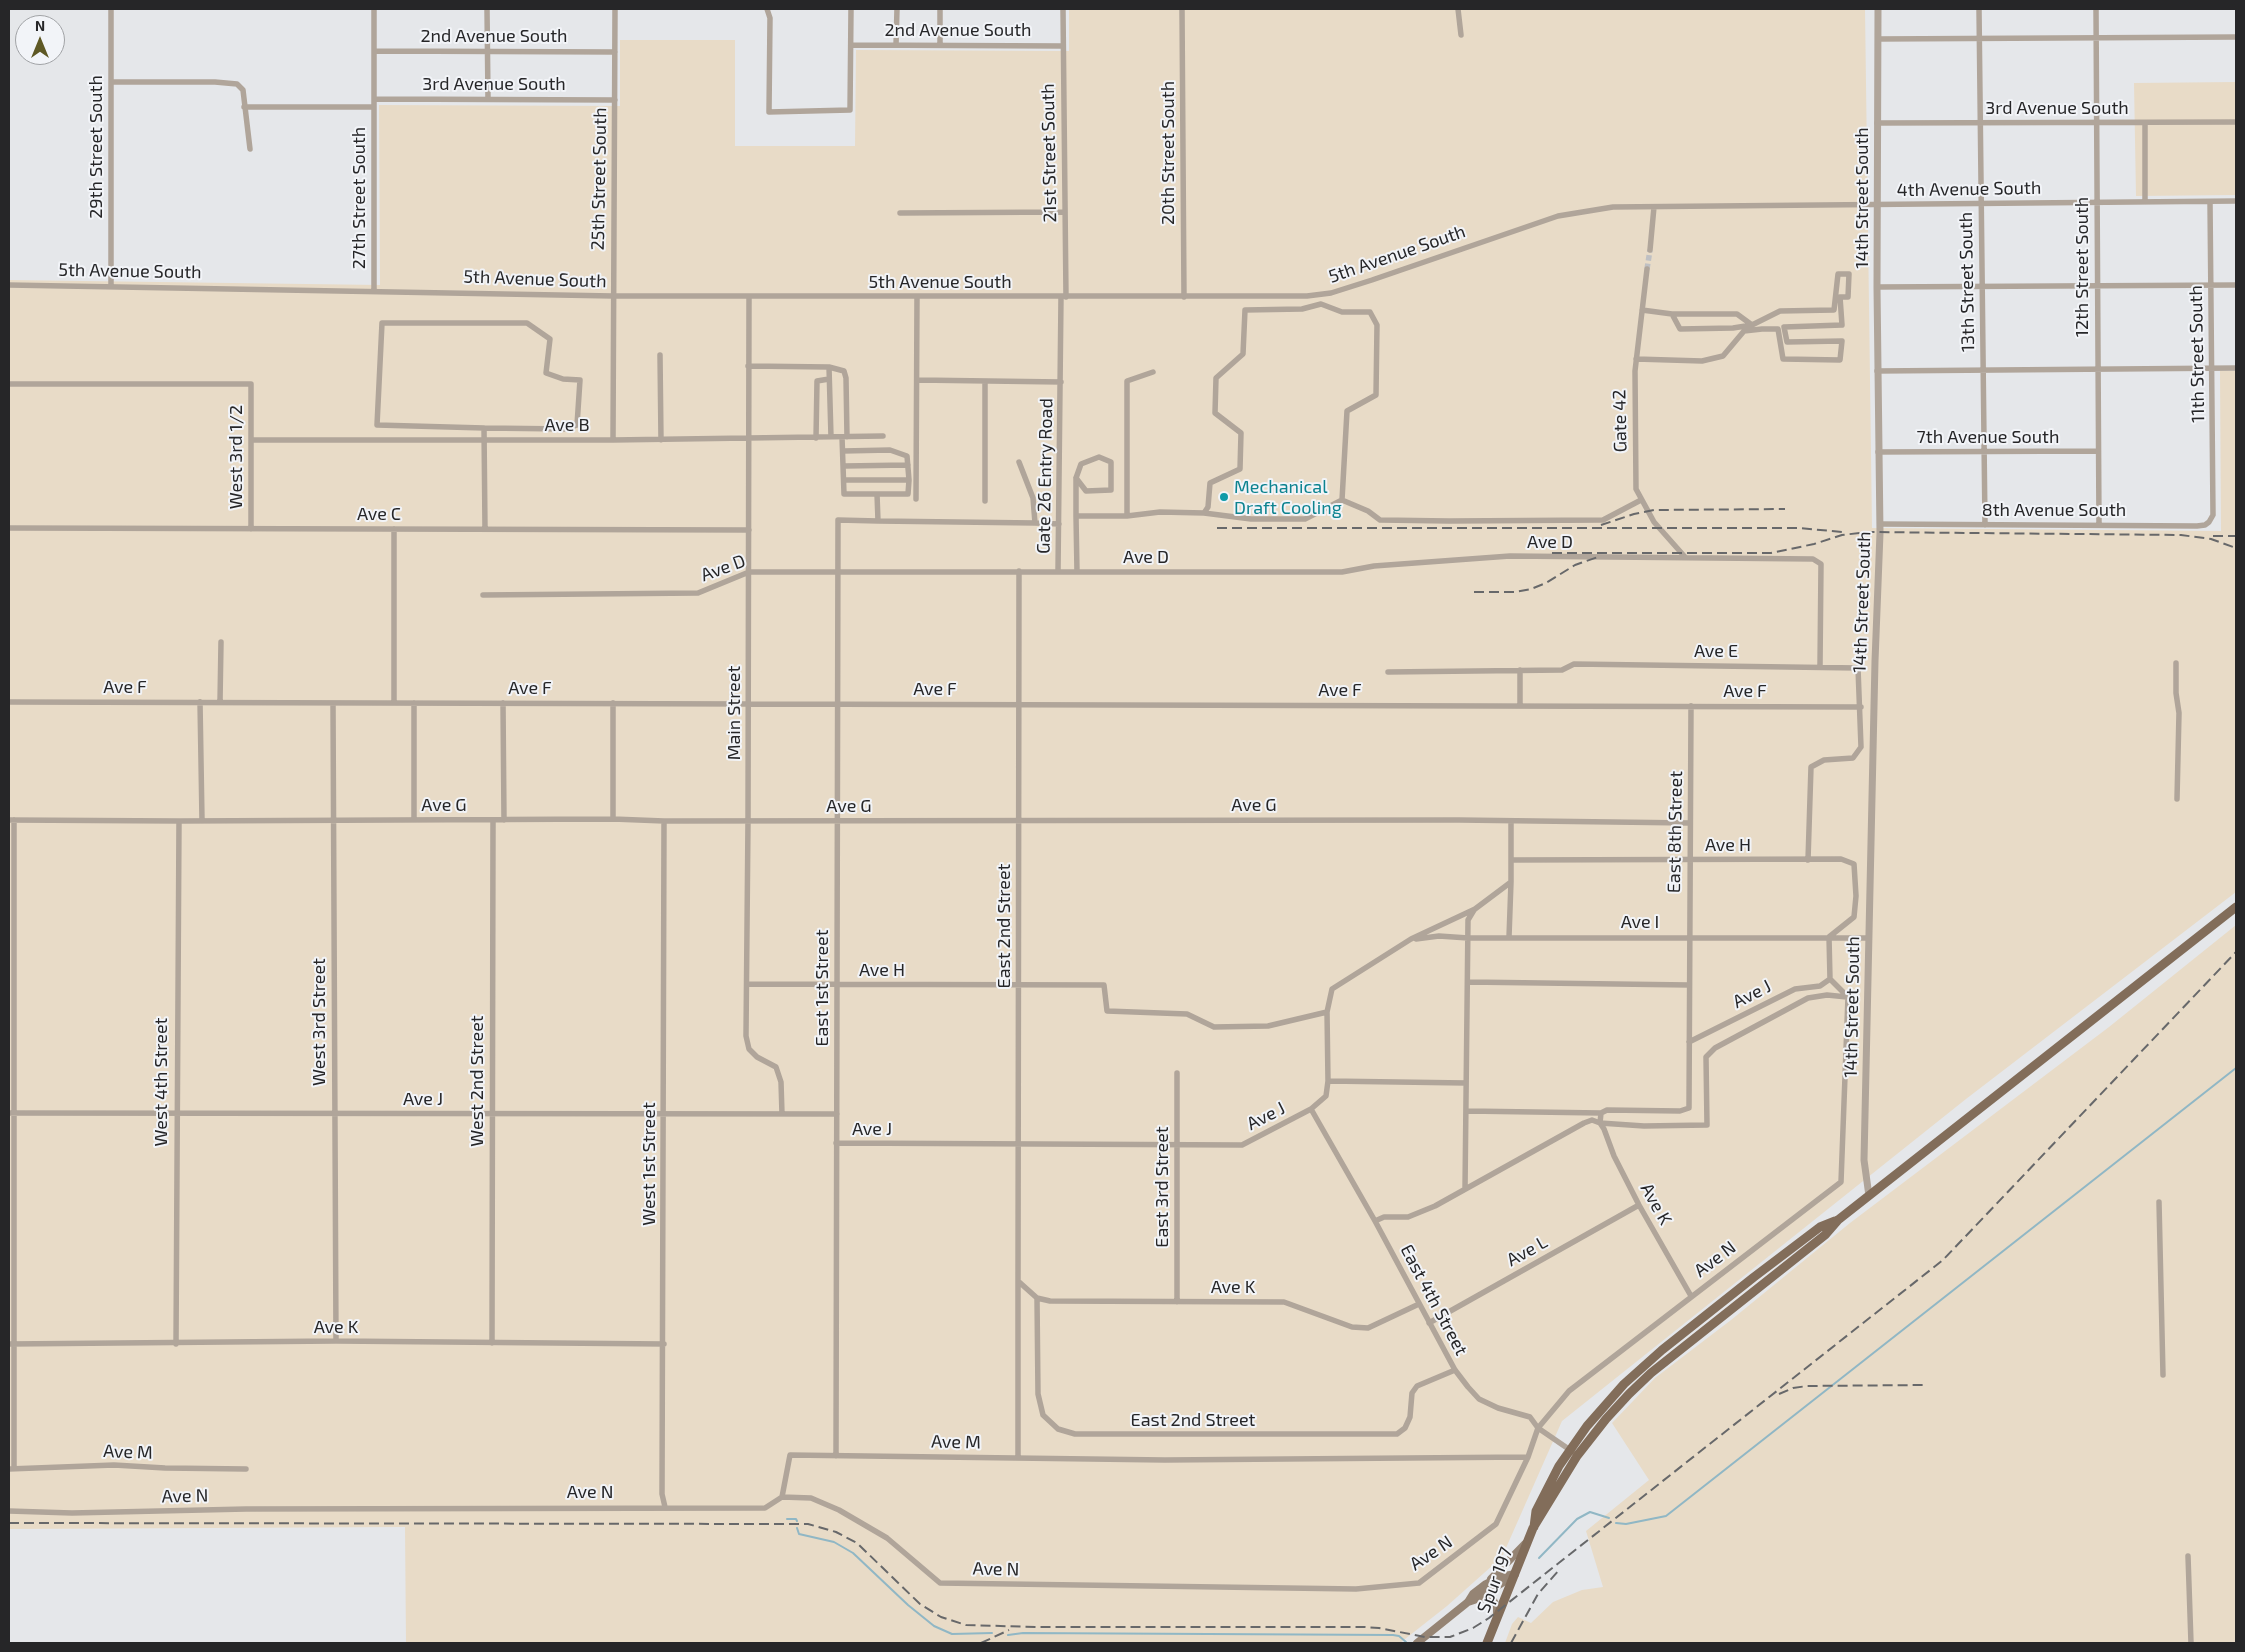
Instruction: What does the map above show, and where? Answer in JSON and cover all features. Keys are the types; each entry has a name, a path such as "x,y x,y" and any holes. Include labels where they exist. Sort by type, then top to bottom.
{"main road":[{"path":"1533,1528 1578,1456 1606,1419 1643,1381 1825,1235 1838,1220 2236,907"},
{"path":"1533,1528 1536,1511 1549,1483 1569,1450 1604,1406 1643,1366 1820,1227 1838,1220"},
{"name":"Spur 197","path":"1487,1643 1533,1528"},
{"path":"1417,1643 1468,1602 1473,1594 1486,1584 1526,1543"},
{"path":"1486,1584 1500,1577 1515,1574"},
{"path":"1477,1599 1515,1574"},
{"path":"1468,1602 1489,1597 1497,1608 1497,1620"}],"street":[{"name":"29th Street South","path":"111,9 111,286"},
{"path":"374,9 374,99"},
{"path":"487,9 488,99"},
{"name":"25th Street South","path":"613,440 615,9"},
{"path":"767,9 770,18 769,112 850,110 851,9"},
{"path":"896,45 897,9"},
{"path":"940,9 940,45"},
{"name":"21st Street South","path":"1061,382 1065,212 1063,9"},
{"name":"20th Street South","path":"1182,9 1184,297"},
{"path":"1458,9 1461,35"},
{"name":"14th Street South","path":"1869,1196 1864,1160 1880,524 1877,370 1878,9"},
{"name":"13th Street South","path":"1980,9 1985,525"},
{"name":"12th Street South","path":"2096,9 2098,526"},
{"path":"1878,39 2236,37"},
{"name":"2nd Avenue South","path":"852,45 1063,46"},
{"name":"2nd Avenue South","path":"374,51 615,52"},
{"path":"111,82 215,82 238,84 243,90 250,149"},
{"name":"3rd Avenue South","path":"374,99 615,100"},
{"name":"27th Street South","path":"374,99 374,290"},
{"path":"244,107 374,106"},
{"name":"3rd Avenue South","path":"1877,123 2236,122"},
{"path":"2145,123 2145,202"},
{"name":"4th Avenue South","path":"1613,207 1877,206 2236,201"},
{"name":"11th Street South","path":"2210,202 2213,506"},
{"name":"5th Avenue South","path":"9,285 374,290 613,296 1308,296 1331,293 1558,216 1613,207"},
{"path":"1650,250 1654,207"},
{"path":"900,213 1065,212"},
{"name":"Gate 42","path":"1647,269 1636,359 1636,489 1654,522 1685,557"},
{"path":"1636,359 1702,361 1723,356 1744,330 1778,329 1783,358 1840,360 1842,341 1787,342 1784,327 1842,325 1840,297 1848,297 1849,274 1838,274 1834,310 1780,311 1752,325 1734,328 1680,329 1672,314"},
{"path":"1877,287 2236,286"},
{"name":"Main Street","path":"749,296 749,704 746,1036 749,1049 757,1057 776,1067 781,1082 782,1114"},
{"path":"916,499 917,297"},
{"path":"1204,513 1208,507 1210,483 1240,469 1241,433 1215,413 1216,378 1242,354 1245,310 1302,309 1321,304 1342,312 1370,312 1377,325 1376,395 1347,411 1342,500"},
{"path":"1642,310 1672,314 1737,314 1752,325"},
{"path":"382,323 527,323 550,339 546,373 563,379 580,380 577,424 566,429 484,428 377,425 382,323"},
{"path":"660,355 661,440"},
{"path":"748,366 829,367 844,371 846,378 843,451 844,494 908,494 907,456 890,450 843,451"},
{"path":"829,367 831,437"},
{"path":"1877,370 2236,368"},
{"path":"1127,516 1127,381 1153,372"},
{"path":"816,438 817,381 829,379"},
{"path":"916,380 1061,382"},
{"path":"985,381 985,501"},
{"name":"Gate 26 Entry Road","path":"1058,572 1061,382"},
{"name":"West 3rd 1/2","path":"9,384 251,384 251,529"},
{"path":"484,428 485,529"},
{"name":"Ave B","path":"252,440 661,440 883,436"},
{"name":"7th Avenue South","path":"1878,452 2098,452"},
{"path":"1076,478 1086,491 1111,490 1111,462 1099,457 1081,464 1076,478 1077,572"},
{"path":"1019,462 1033,498 1034,524"},
{"path":"844,466 908,465"},
{"path":"844,480 908,480"},
{"path":"877,494 878,521 1059,524"},
{"path":"1342,500 1368,511 1380,520 1449,521 1603,520 1641,500"},
{"path":"1076,516 1127,516 1160,512 1204,513 1251,519 1305,519 1342,500"},
{"name":"8th Avenue South","path":"1880,524 2205,525 2213,515 2213,506"},
{"name":"East 1st Street","path":"836,1456 838,520 878,521"},
{"name":"Ave C","path":"9,528 749,530"},
{"path":"394,529 394,703"},
{"name":"Ave D","path":"483,595 698,593 749,572 1342,572 1374,566 1510,556 1813,558 1822,564 1820,666"},
{"name":"East 2nd Street","path":"1018,1458 1019,571"},
{"path":"220,702 221,642"},
{"path":"2176,663 2176,693 2179,713 2177,799"},
{"name":"Ave E","path":"1388,672 1562,670 1574,664 1858,668 1860,707"},
{"path":"1520,670 1520,706"},
{"name":"Ave F","path":"9,702 1860,707"},
{"path":"200,702 202,820"},
{"name":"West 3rd Street","path":"332,703 336,1341"},
{"path":"414,703 414,820"},
{"path":"503,703 504,820"},
{"path":"613,703 613,819"},
{"name":"East 8th Street","path":"1601,1113 1607,1110 1680,1111 1689,1108 1691,706"},
{"path":"1808,860 1811,767 1824,760 1853,758 1861,746 1860,707"},
{"name":"Ave G","path":"11,820 613,819 664,821 1020,820 1690,823"},
{"path":"11,820 11,1469"},
{"name":"West 2nd Street","path":"492,1343 493,820"},
{"name":"West 4th Street","path":"176,1344 179,821"},
{"name":"West 1st Street","path":"664,821 664,1344 662,1494 665,1507"},
{"path":"1509,937 1511,821"},
{"name":"Ave H","path":"1511,860 1841,859 1854,864 1856,896 1854,917 1829,937"},
{"name":"Ave J","path":"836,1143 1242,1145 1311,1110 1326,1096 1328,1081 1327,1012 1332,989 1411,939 1475,909 1511,882"},
{"path":"1465,1189 1468,1112 1466,1083 1468,920 1475,909"},
{"name":"Ave I","path":"1411,939 1439,936 1468,938 1869,938"},
{"path":"1829,937 1830,979 1848,997"},
{"name":"Ave J","path":"1689,1042 1795,989 1820,986 1830,979"},
{"path":"1468,982 1689,985"},
{"name":"Ave H","path":"746,984 1104,985 1107,1011 1187,1014 1214,1027 1268,1026 1327,1012"},
{"path":"1375,1221 1384,1217 1408,1217 1434,1206 1592,1120 1600,1123 1644,1126 1707,1125 1706,1057 1715,1048 1808,998 1827,995 1848,997"},
{"name":"Ave N","path":"9,1511 72,1513 256,1509 765,1508 782,1497 811,1498 839,1510 888,1538 940,1583 1356,1589 1420,1583 1496,1524 1528,1457 1538,1428 1570,1391 1841,1182 1848,997"},
{"name":"East 3rd Street","path":"1177,1073 1178,1302"},
{"path":"1328,1081 1466,1083"},
{"name":"East 4th Street","path":"1311,1110 1375,1221 1455,1370 1479,1399 1498,1408 1530,1417 1538,1428 1578,1456"},
{"path":"1468,1112 1601,1113 1600,1123"},
{"name":"Ave J","path":"11,1113 837,1114"},
{"name":"Ave K","path":"1600,1123 1639,1205 1691,1296"},
{"path":"2159,1202 2163,1375"},
{"name":"Ave L","path":"1429,1323 1639,1205"},
{"path":"1018,1281 1038,1298"},
{"name":"East 2nd Street","path":"1038,1298 1038,1394 1044,1415 1058,1430 1075,1434 1398,1434 1410,1417 1412,1393 1417,1386 1455,1370"},
{"name":"Ave K","path":"1038,1298 1050,1301 1284,1302 1352,1327 1368,1328 1419,1304"},
{"name":"Ave K","path":"11,1344 176,1344 336,1341 664,1344"},
{"name":"Ave M","path":"782,1497 790,1455 1165,1460 1528,1457"},
{"name":"Ave M","path":"11,1469 114,1465 246,1469"},
{"path":"2188,1556 2190,1643"}],"shaded area":[{"path":"1069,9 1865,9 1872,528 2221,531 2220,371 2236,371 2236,892 1966,1099 1562,1421 1502,1557 1447,1606 1400,1643 406,1643 405,1527 9,1529 9,280 380,285 379,105 620,106 620,40 735,40 735,146 855,146 856,50 1069,51"},
{"path":"2236,82 2236,195 2136,196 2134,83"},
{"path":"2236,925 2236,1643 1505,1643 1512,1624 1518,1617 1531,1623 1553,1602 1582,1590 1603,1587 1586,1531 1649,1480 1612,1423 1655,1378 1731,1320 1850,1223 2109,1027"}],"waterway":[{"path":"1616,1523 1626,1524 1666,1516 2236,1068"},
{"path":"1539,1558 1577,1519 1590,1512 1609,1518"},
{"path":"787,1519 796,1519 797,1521"},
{"path":"797,1528 799,1534 834,1542 853,1553 908,1605 934,1626 952,1634 992,1633"},
{"path":"1008,1635 1023,1633 1393,1635 1399,1636 1406,1642"}],"tunnel":[{"path":"1647,269 1650,250"}],"railway":[{"path":"1601,525 1634,514 1654,510 1785,509"},
{"path":"1217,528 1799,528 1843,532"},
{"path":"1552,553 1771,553 1814,544 1842,535 1868,532 2181,535 2211,539 2236,548"},
{"path":"2213,536 2236,536"},
{"path":"1474,592 1515,592 1531,589 1546,583 1575,565 1598,557"},
{"path":"9,1523 808,1524 836,1532 857,1543 920,1604 941,1617 966,1625 1036,1627 1364,1627 1425,1637 1450,1637 1473,1628 1489,1618 1943,1260 2236,952"},
{"path":"1779,1394 1793,1388 1807,1386 1925,1385"},
{"path":"1511,1643 1538,1594 1560,1569"},
{"path":"981,1643 1009,1630"}],"place":[{"name":"Mechanical Draft Cooling","path":"1224,497"}]}
